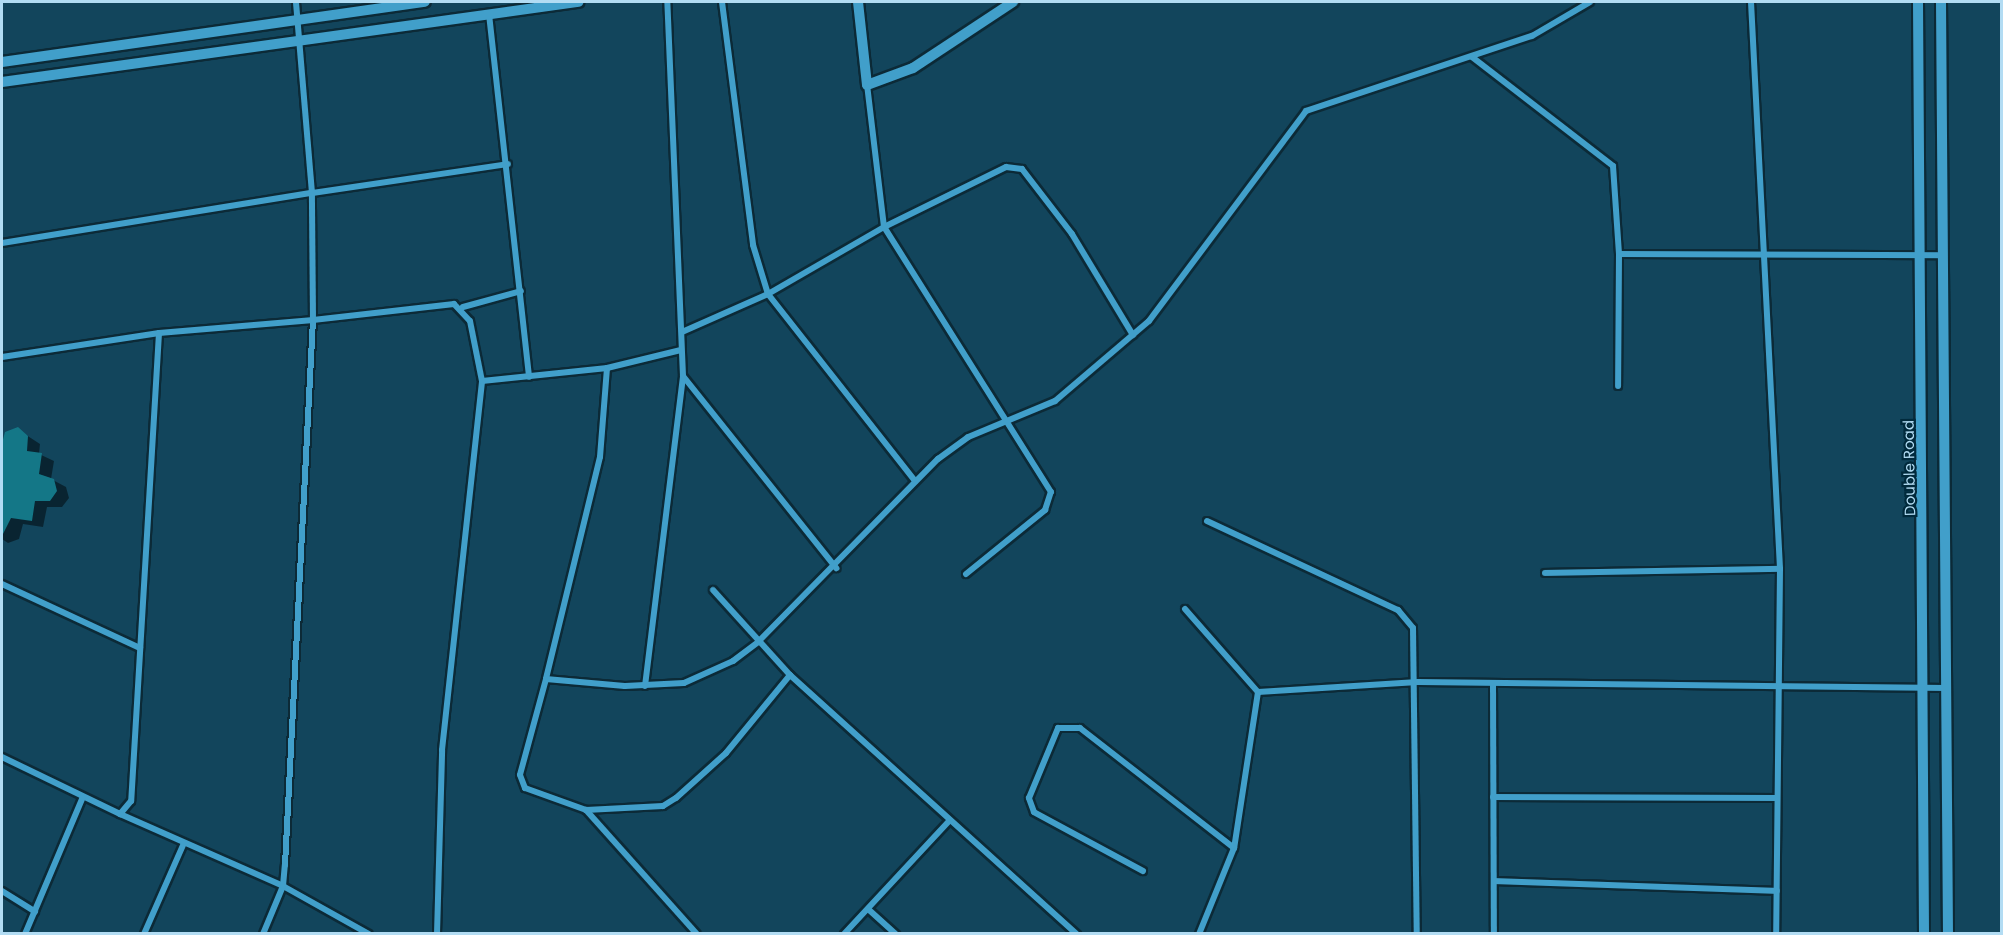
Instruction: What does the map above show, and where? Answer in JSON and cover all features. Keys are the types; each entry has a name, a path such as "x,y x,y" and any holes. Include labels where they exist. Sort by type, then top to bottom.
{"street":[{"path":"263,933 283,886 313,320 312,193 297,40 299,20 296,2"},
{"path":"2,63 425,2"},
{"path":"2,82 578,2"},
{"path":"645,686 683,376 667,2"},
{"path":"722,2 753,245 768,294 915,481"},
{"path":"858,2 884,227 1010,420 1051,502 966,574"},
{"path":"867,85 914,68 1012,2"},
{"path":"546,679 645,686 684,682 709,674 761,639 836,568 915,481 968,437 1055,401 1133,335 1184,278 1306,111 1532,36 1590,2"},
{"path":"1751,2 1780,569 1775,688 1776,933"},
{"name":"Double Road","path":"1918,2 1926,689 1924,933"},
{"path":"1941,2 1945,255 1948,933"},
{"path":"489,14 508,164 530,376"},
{"path":"1472,57 1613,166 1619,254 1618,386"},
{"path":"2,243 508,164"},
{"path":"681,332 768,294 884,227 1006,167 1022,169 1072,234 1133,335"},
{"path":"1619,254 1763,251 1945,255"},
{"path":"2,357 159,333 313,320 441,304 463,307 521,291"},
{"path":"437,933 442,750 482,381 463,307"},
{"path":"120,814 131,801 159,333"},
{"path":"482,381 607,368 681,350"},
{"path":"607,368 600,457 520,775 525,788 586,810 663,806 676,798 726,753 790,675"},
{"path":"683,376 836,568"},
{"path":"1207,521 1398,610 1413,628 1418,682 1417,933"},
{"path":"1545,573 1780,569"},
{"path":"2,584 140,648"},
{"path":"713,590 761,639 790,675 948,822 1077,933"},
{"path":"1185,609 1258,692"},
{"path":"1258,692 1418,682 1775,688 1948,688"},
{"path":"1493,683 1496,881 1494,933"},
{"path":"1199,933 1234,848 1258,692"},
{"path":"1143,871 1034,812 1029,798 1058,728 1080,728 1234,848"},
{"path":"2,757 120,814 283,886 369,933"},
{"path":"25,933 83,797"},
{"path":"1493,797 1775,798"},
{"path":"586,810 697,933"},
{"path":"844,933 948,822"},
{"path":"144,933 184,843"},
{"path":"1496,881 1777,891"},
{"path":"2,891 35,912"},
{"path":"868,909 896,933"}],"building":[{"path":"18,427 28,436 27,451 42,453 39,474 54,479 57,491 50,501 35,501 32,521 11,518 2,536 2,443 5,432"}]}
